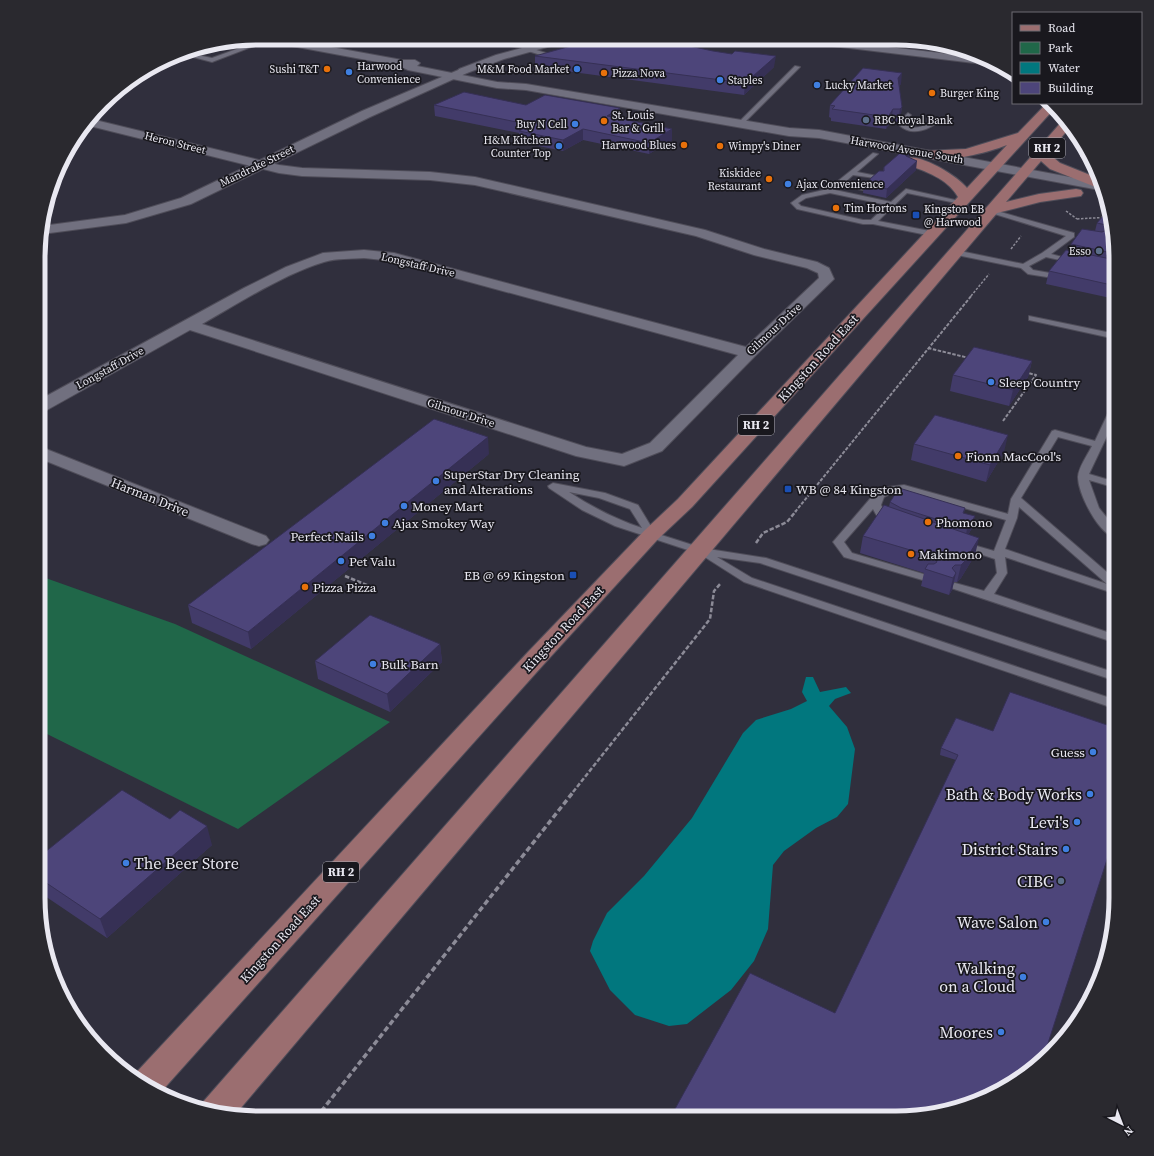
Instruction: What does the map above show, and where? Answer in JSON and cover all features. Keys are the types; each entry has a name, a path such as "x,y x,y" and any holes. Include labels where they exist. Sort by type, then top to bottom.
{"main road":[{"name":"Harwood Avenue South","path":"305,45 402,63 421,63 507,80 526,87"},
{"name":"Harwood Avenue South","path":"402,63 408,67 497,85 526,87 788,132 819,134 929,154 990,171"},
{"name":"Mandrake Street","path":"47,229 126,219 186,201 366,114 463,71"},
{"name":"RH 2","path":"990,171 1048,108"},
{"name":"RH 2","path":"220,1108 1064,127"},
{"name":"Harwood Avenue South","path":"788,132 809,141 911,161 990,171"},
{"path":"929,154 947,156 973,153 1022,135"},
{"path":"1041,154 1055,166 1096,183"},
{"path":"911,161 948,177 961,188 963,200"},
{"path":"990,171 1021,177 1097,185"},
{"name":"Kingston Road East","path":"150,1081 536,658 651,535 685,503 990,171"},
{"path":"1021,177 1076,193 1100,198"},
{"path":"990,211 1039,198 1076,193"}],"street":[{"path":"516,45 530,48"},
{"path":"463,71 542,45"},
{"path":"849,45 976,60"},
{"name":"Heron Street","path":"93,123 262,164"},
{"name":"Gilmour Drive","path":"190,325 582,452 624,460 656,447 749,353 827,279 824,271 812,265 759,252 700,233 475,181 430,176 302,172 262,164"},
{"name":"Longstaff Drive","path":"45,404 249,291 298,267 323,257 364,254 394,257 749,353"},
{"name":"Harman Drive","path":"45,455 258,540"}],"lane":[{"path":"192,56 212,60 250,45"},
{"path":"530,48 550,56"},
{"path":"740,124 797,67"},
{"path":"908,115 902,124 912,129 922,130 938,119"},
{"path":"830,191 875,154"},
{"path":"852,173 880,178"},
{"path":"845,178 873,184"},
{"path":"902,183 906,191"},
{"path":"838,184 867,190"},
{"path":"896,188 963,200"},
{"path":"892,204 830,191 804,196 794,203 799,208 863,222 873,222 932,234"},
{"path":"873,222 906,191"},
{"path":"890,194 900,196"},
{"path":"990,211 1032,222 1075,236 1024,266"},
{"path":"955,252 1024,266 1031,272 1047,275"},
{"path":"1045,255 1081,263"},
{"path":"1032,318 1109,335"},
{"path":"1109,421 1083,475 1084,484 1093,507 1109,529"},
{"path":"987,596 1002,573 999,554 1012,518 1016,499 1055,433 1097,444"},
{"path":"1083,475 1109,482"},
{"path":"651,535 634,507 601,495 553,486 586,508 619,524 651,535 700,551 744,559 762,560 1109,675"},
{"path":"926,578 848,555 838,542 879,495 892,488 904,488 1012,518"},
{"path":"879,495 876,505 881,516 902,526"},
{"path":"1016,499 1109,580"},
{"path":"955,543 999,554 1109,589"},
{"path":"700,551 748,580 1109,703"},
{"path":"955,586 1109,636"}],"path":[{"path":"1100,218 1106,222"},
{"path":"744,559 763,533 787,522 1032,222"},
{"path":"928,348 972,358"},
{"path":"1003,421 1036,375 1022,371"},
{"path":"322,1111 710,619 714,591 733,571"},
{"path":"345,576 369,586"}],"green space":[{"path":"45,578 175,624 390,722 238,829 45,733"}],"water":[{"path":"806,677 813,677 820,692 846,687 851,693 835,699 829,706 847,727 855,749 848,804 837,817 816,828 784,851 773,865 768,929 754,961 731,990 687,1024 669,1026 635,1015 610,990 590,951 593,941 607,913 644,876 692,818 743,733 756,720 791,709 807,701 802,692"}],"building":[{"path":"574,45 684,45 732,54 735,51 776,56 745,83 535,56"},
{"path":"863,68 902,73 898,78 902,107 900,109 893,109 888,117 832,109 835,106 830,105"},
{"path":"464,92 526,105 545,95 620,108 607,116 672,129 649,143 583,129 563,140 519,131 531,125 434,105"},
{"path":"907,147 911,148 906,149 906,156 917,161 887,189 864,184 871,183 870,179 879,171 884,171 884,167"},
{"path":"1103,216 1105,216 1107,230 1106,225 1097,223"},
{"path":"1082,229 1102,232 1107,230 1109,252 1071,244"},
{"path":"1066,250 1109,259 1109,284 1049,271"},
{"path":"974,347 1032,361 1013,390 953,375"},
{"path":"935,415 1008,435 990,465 914,444"},
{"path":"434,419 488,437 248,632 188,605"},
{"path":"899,488 965,508 963,513 975,516 967,529 901,508 890,502"},
{"path":"884,505 979,538 965,561 961,565 955,565 952,568 956,573 953,578 925,569 928,564 934,564 937,562 934,557 863,536"},
{"path":"370,615 440,644 387,694 315,661"},
{"path":"1010,692 1109,726 1109,853 1046,1050 1026,1067 990,1089 965,1100 938,1107 910,1111 674,1111 750,973 835,1013 958,755 941,748 956,718 993,731"},
{"name":"The Beer Store","path":"122,790 170,819 180,810 207,826 100,919 45,882 45,852"}],"place":[{"name":"Sushi T&T","path":"327,69"},
{"name":"M&M Food Market","path":"577,69"},
{"name":"Harwood Convenience","path":"349,72"},
{"name":"Pizza Nova","path":"604,73"},
{"name":"Staples","path":"720,80"},
{"name":"Lucky Market","path":"817,85"},
{"name":"Burger King","path":"932,93"},
{"name":"RBC Royal Bank","path":"866,120"},
{"name":"St. Louis Bar & Grill","path":"604,121"},
{"name":"Buy N Cell","path":"575,124"},
{"name":"Harwood Blues","path":"684,145"},
{"name":"H&M Kitchen Counter Top","path":"559,146"},
{"name":"Wimpy's Diner","path":"720,146"},
{"name":"Kiskidee Restaurant","path":"769,179"},
{"name":"Ajax Convenience","path":"788,184"},
{"name":"Tim Hortons","path":"836,208"},
{"name":"Kingston EB @ Harwood","path":"916,215"},
{"name":"Esso","path":"1099,251"},
{"name":"Sleep Country","path":"991,382"},
{"name":"Fionn MacCool's","path":"958,456"},
{"name":"SuperStar Dry Cleaning and Alterations","path":"436,481"},
{"name":"WB @ 84 Kingston","path":"788,489"},
{"name":"Money Mart","path":"404,506"},
{"name":"Phomono","path":"928,522"},
{"name":"Ajax Smokey Way","path":"385,523"},
{"name":"Perfect Nails","path":"372,536"},
{"name":"Makimono","path":"911,554"},
{"name":"Pet Valu","path":"341,561"},
{"name":"EB @ 69 Kingston","path":"573,575"},
{"name":"Pizza Pizza","path":"305,587"},
{"name":"Bulk Barn","path":"373,664"},
{"name":"Guess","path":"1093,752"},
{"name":"Bath & Body Works","path":"1090,794"},
{"name":"Levi's","path":"1077,822"},
{"name":"District Stairs","path":"1066,849"},
{"name":"The Beer Store","path":"126,863"},
{"name":"CIBC","path":"1061,881"},
{"name":"Wave Salon","path":"1046,922"},
{"name":"Walking on a Cloud","path":"1023,977"},
{"name":"Moores","path":"1001,1032"}]}
